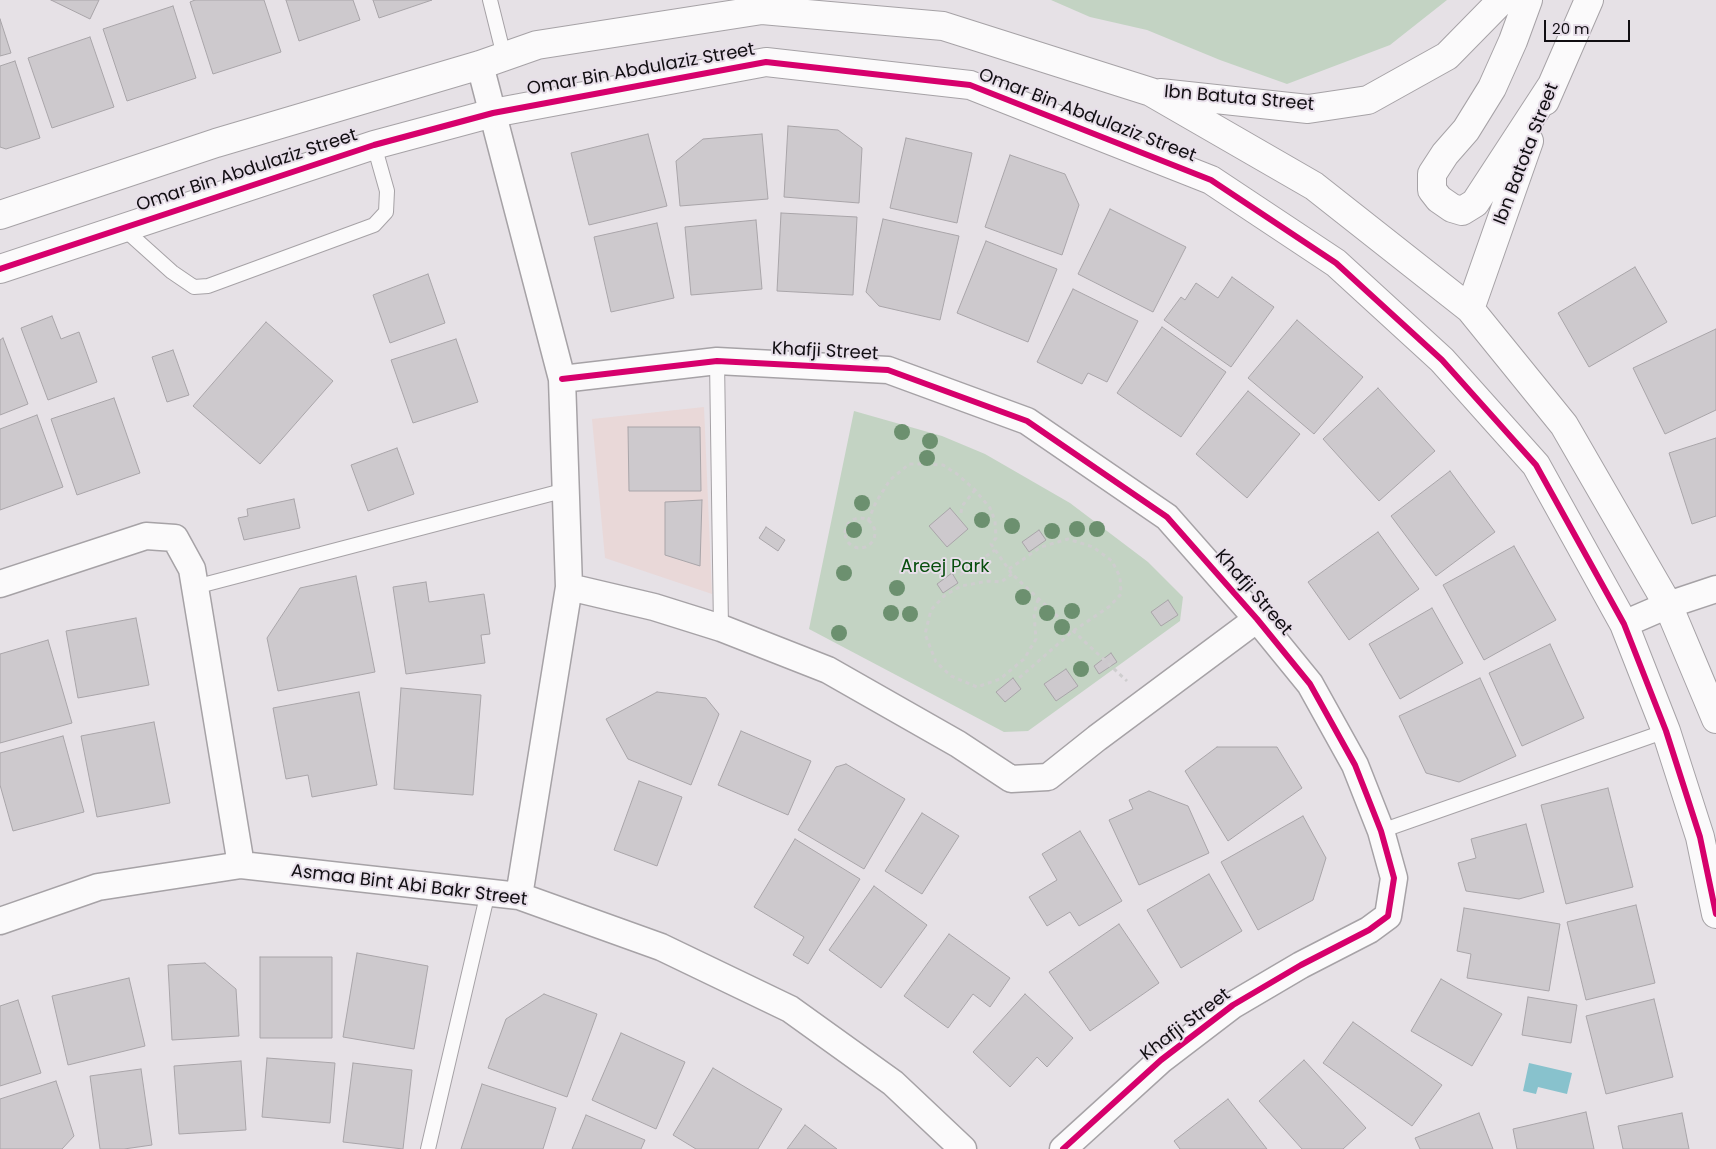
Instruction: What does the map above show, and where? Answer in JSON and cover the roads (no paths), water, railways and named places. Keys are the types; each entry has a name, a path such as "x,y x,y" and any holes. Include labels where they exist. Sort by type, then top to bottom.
{"street":[{"name":"Ibn Batuta Street","path":"1150,92 1308,109 1368,100 1447,56 1502,0"},
{"path":"1528,0 1514,41 1492,88 1466,130 1445,154 1432,174 1432,190 1439,199 1452,208 1462,211 1474,203 1495,174 1552,85"},
{"name":"Ibn Batota Street","path":"1470,309 1530,136 1589,0"},
{"path":"0,215 216,143 492,61 537,45 762,10 943,26 1150,92 1314,186 1470,309 1564,425 1668,605 1716,719"},
{"path":"492,61 493,113 562,379 566,490 569,586 519,896"},
{"name":"Omar Bin Abdulaziz Street","path":"0,269 374,145 493,113 766,62 970,85 1212,180 1336,263 1442,360 1536,466 1624,624 1666,732 1700,837 1716,914"},
{"name":"Khafji Street","path":"562,379 717,361 888,370 1028,421 1167,517 1257,619 1310,684 1355,766 1381,832 1394,878 1388,916 1369,930 1301,965 1233,1005 1162,1060 1063,1149"},
{"path":"0,584 146,536 175,538 192,569 242,865"},
{"path":"569,586 654,607 721,628 828,670 958,744 1011,779 1048,777 1257,619"},
{"path":"1624,624 1668,605 1716,589"},
{"name":"Asmaa Bint Abi Bakr Street","path":"0,921 98,887 242,865 519,896 661,947 790,1010 893,1083 963,1149"}],"lane":[{"path":"490,0 492,61"},
{"path":"123,228 172,272 194,287 208,286 374,226 386,212 387,191 374,145"},
{"path":"717,361 721,628"},
{"path":"195,587 566,490"},
{"path":"1381,832 1666,732"},
{"path":"428,1149 488,892"}],"water":[{"path":"1529,1063 1572,1073 1567,1094 1538,1087 1536,1094 1523,1091"}],"park label":[{"name":"Areej Park","path":"945,567"}]}
